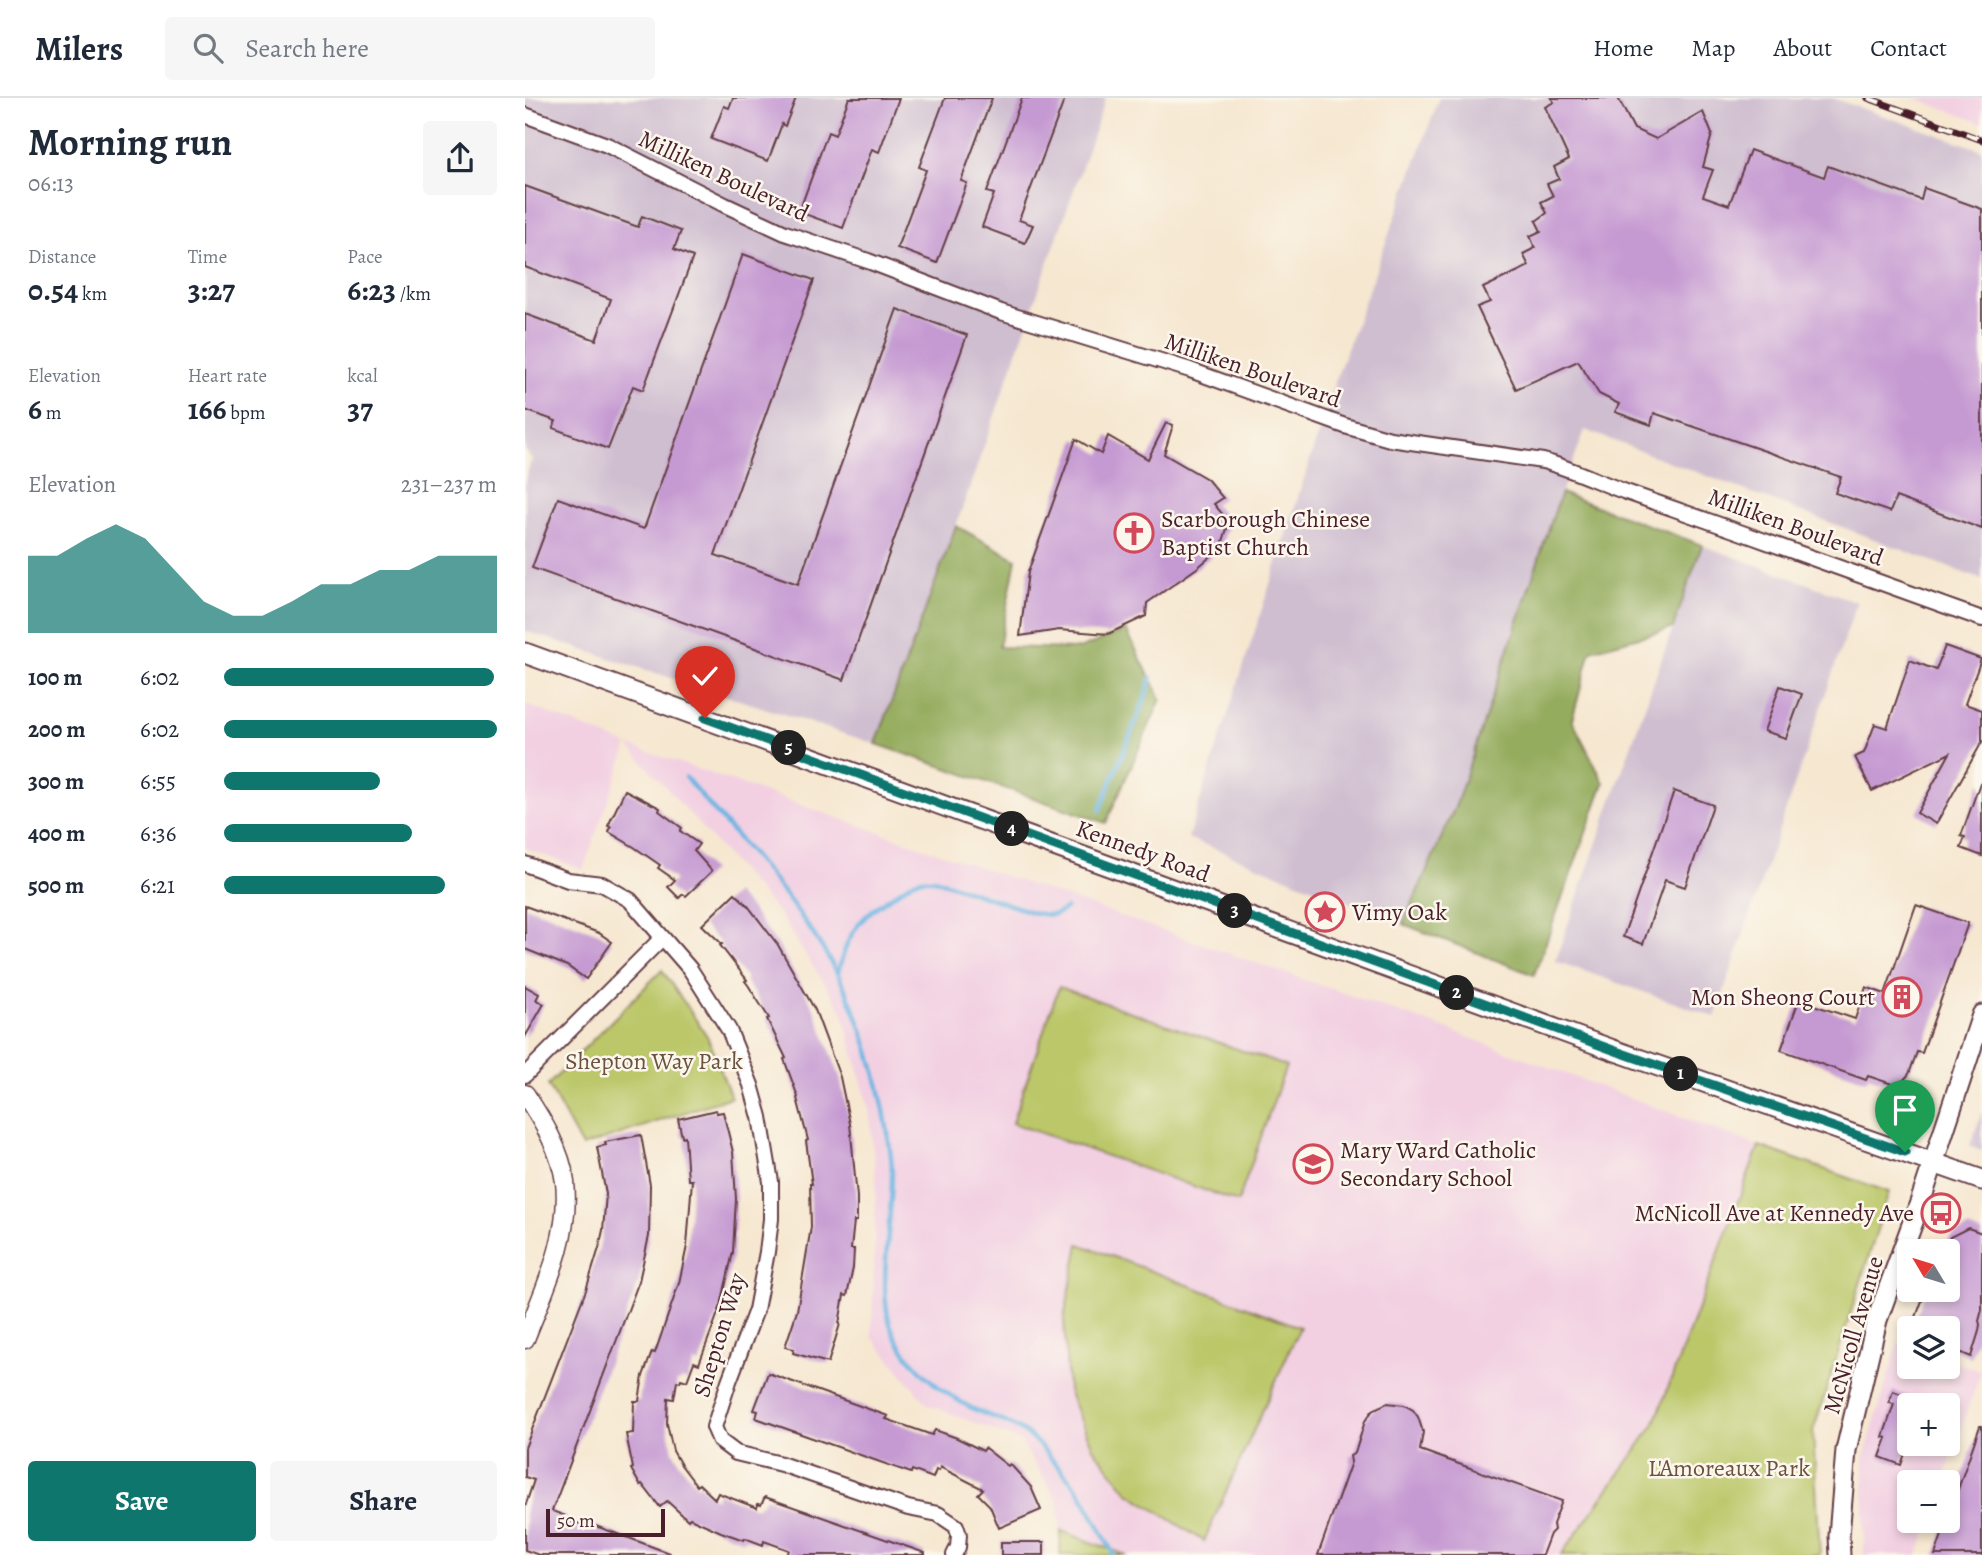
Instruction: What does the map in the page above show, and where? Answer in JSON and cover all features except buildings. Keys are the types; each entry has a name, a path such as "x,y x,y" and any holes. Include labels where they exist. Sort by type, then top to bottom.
{"main road":[{"name":"Kennedy Road","path":"525,653 1613,1050 1982,1180"},
{"name":"McNicoll Avenue","path":"1840,1555 1845,1462 1877,1320 1982,1016"}],"street":[{"name":"Milliken Boulevard","path":"525,115 607,145 785,233 868,261 1001,312 1190,370 1345,426 1390,439 1543,461 1559,466 1982,619"},
{"name":"Shepton Way","path":"525,864 568,880 603,884 630,900 690,969 729,1030 751,1085 760,1117 771,1182 771,1219 768,1252 756,1310 714,1427 720,1441 736,1453 781,1464 908,1508 938,1514 955,1526 959,1535 954,1555"},
{"path":"525,1075 662,938"},
{"path":"525,1094 554,1144 565,1182 564,1217 558,1251 525,1339"}],"shaded area":[{"path":"525,98 1106,98 956,526 876,744 525,631 525,480 532,459 525,450"},
{"path":"1439,98 1832,98 1982,150 1982,580 1585,430 1561,493 1456,805 1403,924 1188,838 1338,373"},
{"path":"1914,98 1982,98 1982,123"},
{"path":"1702,545 1857,602 1715,1017 1555,961"},
{"path":"525,704 628,745 583,870 525,848"},
{"name":"Mary Ward Catholic Secondary School","path":"628,745 1441,1027 1759,1146 1654,1425 1561,1555 1126,1555 1061,1531 1058,1501 1020,1441 927,1404 872,1337 876,1182 869,1108 842,1011 779,914"},
{"path":"1982,1112 1982,1150 1970,1146"},
{"path":"1897,1346 1897,1379 1960,1379 1960,1364 1981,1371 1960,1432 1960,1393 1897,1393 1897,1456 1952,1456 1947,1470 1897,1470 1897,1533 1926,1533 1918,1555 1864,1555 1864,1458"}],"green space":[{"path":"1561,493 1702,545 1673,628 1591,650 1572,720 1604,783 1534,975 1403,924 1456,805"},
{"path":"956,526 1016,559 999,647 1079,649 1126,630 1161,699 1106,823 876,744"},
{"name":"Shepton Way Park","path":"662,970 707,1036 731,1097 582,1147 548,1085"},
{"path":"1059,987 1286,1066 1238,1202 1012,1123"},
{"name":"L'Amoreaux Park","path":"1759,1146 1889,1192 1813,1432 1820,1555 1561,1555 1654,1425"},
{"path":"1079,1244 1300,1327 1204,1541 1129,1493 1093,1448 1068,1391 1064,1319"},
{"path":"1061,1531 1126,1555 1060,1555"}],"waterway":[{"path":"1100,810 1151,678"},
{"path":"686,778 805,922 838,975 857,1018 873,1064 888,1134 892,1178 885,1274 886,1297 888,1318 901,1347 945,1392 1024,1432 1038,1444 1078,1490 1114,1555"},
{"path":"838,973 849,940 864,918 914,881 934,879 1041,914 1050,915 1066,908"}],"railway":[{"path":"1868,98 1982,140"}],"place":[{"name":"Scarborough Chinese Baptist Church","path":"1134,533"},
{"name":"Vimy Oak","path":"1325,912"},
{"name":"Mon Sheong Court","path":"1902,997"},
{"name":"Mary Ward Catholic Secondary School","path":"1313,1164"},
{"name":"McNicoll Ave at Kennedy Ave","path":"1941,1213"}],"route":[{"path":"705,718 1613,1050 1905,1152"}]}
